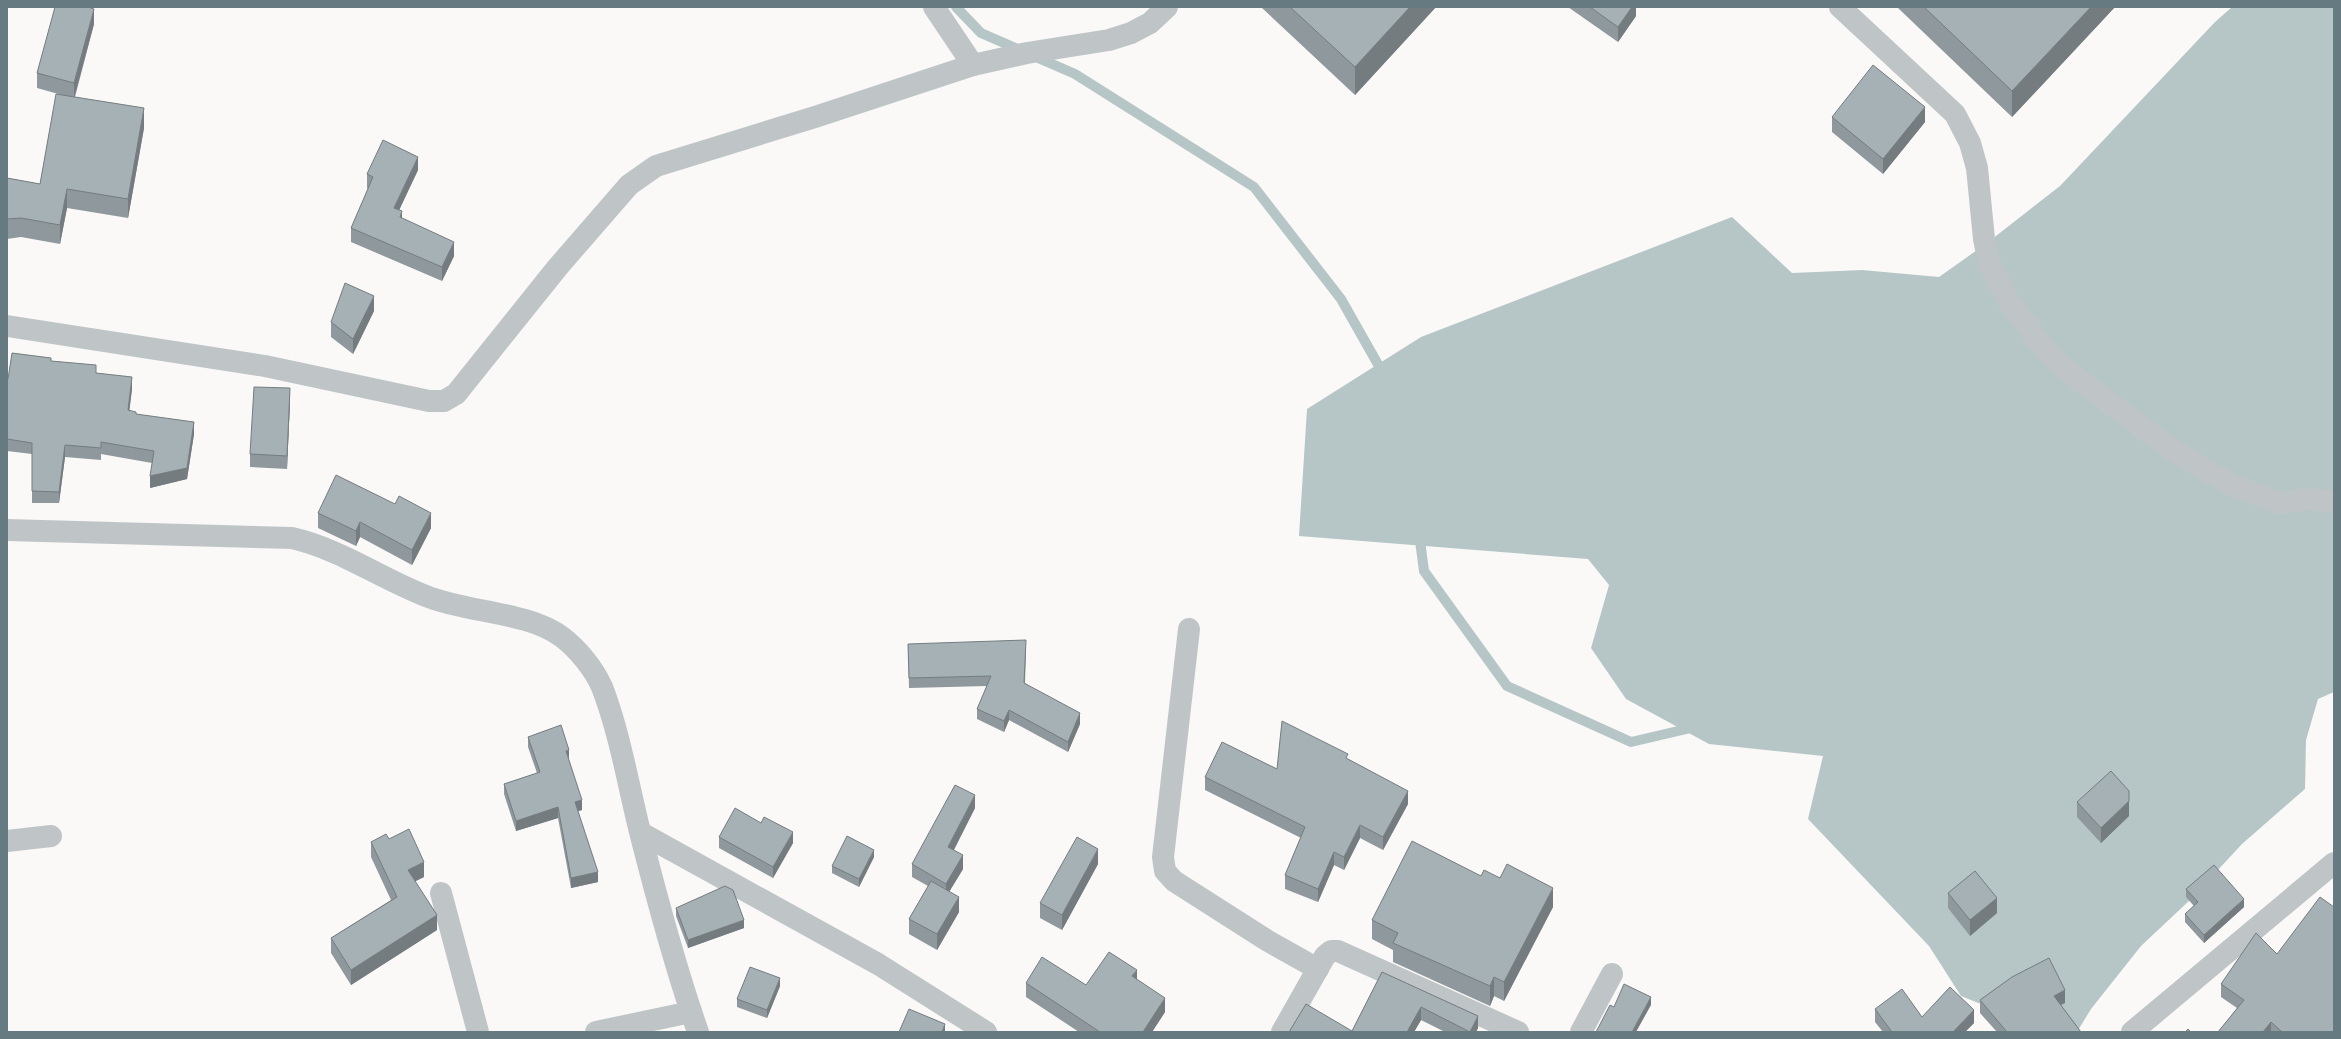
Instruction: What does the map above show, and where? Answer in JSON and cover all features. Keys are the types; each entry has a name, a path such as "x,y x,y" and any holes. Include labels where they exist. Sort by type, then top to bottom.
{"street":[{"path":"934,7 973,64"},
{"path":"7,326 265,366 429,401 444,401 456,394 557,268 628,185 656,166 815,117 973,64 1109,40 1131,33 1150,23 1166,7"},
{"path":"1840,7 1955,114 1970,143 1977,168 1984,238 1989,263 2010,304 2050,355 2079,380 2171,449 2232,485 2279,503 2309,499 2334,502"},
{"path":"7,530 292,538 312,542 332,550 391,581 428,597 464,608 533,622 562,637 586,660 601,686 626,770 641,833 694,1022 596,1032"},
{"path":"1188,629 1163,857 1165,871 1174,881 1268,941 1318,969"},
{"path":"641,833 878,964 986,1032"},
{"path":"7,841 51,836"},
{"path":"2132,1032 2334,863"},
{"path":"441,893 478,1032"},
{"path":"1282,1032 1326,956 1332,951 1338,950 1518,1032"},
{"path":"1581,1032 1612,974"}],"shaded area":[{"path":"2232,7 2334,7 2334,692 2318,699 2306,740 2305,789 2242,844 2190,900 2141,946 2091,1009 2077,1032 2050,1032 1961,996 1929,946 1808,819 1823,756 1709,744 1626,699 1591,648 1609,585 1588,559 1299,536 1307,409 1421,337 1732,217 1792,273 1862,270 1939,277 1987,243 2060,186 2215,22"}],"building":[{"path":"55,7 88,7 94,9 74,83 37,73"},
{"path":"1290,7 1410,7 1355,67"},
{"path":"1590,7 1632,7 1618,27"},
{"path":"1924,7 2091,7 2012,91"},
{"path":"1873,65 1925,107 1883,159 1832,117"},
{"path":"56,94 144,108 128,199 67,189 60,225 21,218 7,219 7,178 40,184"},
{"path":"383,140 418,157 394,208 402,211 400,217 454,242 442,267 351,228 373,177 367,174"},
{"path":"345,283 374,296 353,339 331,322"},
{"path":"12,353 51,358 51,361 96,365 96,373 132,377 128,410 136,412 136,414 194,422 187,468 150,476 154,451 101,442 101,448 65,445 59,492 32,491 32,443 7,439 7,379"},
{"path":"254,387 290,388 287,456 250,454"},
{"path":"336,475 395,504 399,496 431,513 412,550 360,522 356,531 318,513"},
{"path":"1026,640 1024,683 1080,713 1068,742 1009,710 1004,721 977,709 991,676 909,678 908,644"},
{"path":"1282,721 1348,754 1346,758 1408,791 1383,837 1360,825 1344,857 1334,852 1318,889 1285,875 1305,827 1205,777 1222,742 1277,769"},
{"path":"561,725 569,750 566,751 582,800 575,802 598,872 571,878 558,807 516,821 504,784 540,772 528,737"},
{"path":"2111,771 2129,791 2129,801 2101,828 2077,802"},
{"path":"955,785 975,795 948,847 963,855 946,884 912,864"},
{"path":"735,808 761,823 764,817 793,832 773,867 719,837"},
{"path":"409,829 424,862 408,870 437,915 351,970 331,938 397,897 371,842 386,834 389,839"},
{"path":"847,836 874,850 859,879 832,866"},
{"path":"1077,837 1098,849 1062,915 1040,903"},
{"path":"1412,841 1481,876 1484,870 1500,878 1507,864 1553,888 1504,982 1494,977 1490,986 1393,943 1398,933 1372,920"},
{"path":"2214,865 2244,899 2204,935 2185,914 2198,902 2186,889"},
{"path":"1975,871 1997,898 1970,920 1948,893"},
{"path":"931,881 959,897 937,934 909,919"},
{"path":"725,886 733,890 744,920 688,940 676,908"},
{"path":"2320,897 2334,907 2334,1032 2282,1032 2271,1022 2263,1032 2218,1032 2244,1000 2221,984 2256,933 2277,954"},
{"path":"1109,952 1137,970 1132,976 1165,998 1143,1032 1100,1032 1026,983 1042,957 1086,985"},
{"path":"2049,958 2065,990 2054,996 2081,1032 2007,1032 1980,1000 2012,977"},
{"path":"750,967 780,978 767,1010 737,999"},
{"path":"1382,972 1478,1016 1470,1032 1421,1007 1407,1032 1289,1032 1306,1004 1352,1031"},
{"path":"1624,984 1651,997 1632,1032 1596,1032 1610,1005 1614,1007"},
{"path":"1950,987 1974,1010 1953,1032 1892,1032 1875,1009 1902,989 1922,1017"},
{"path":"909,1009 945,1024 942,1032 899,1032"}],"waterway":[{"path":"956,7 981,33 1075,74 1254,187 1341,299 1384,375"},
{"path":"1419,533 1424,571 1507,686 1631,742 1695,727"}]}
